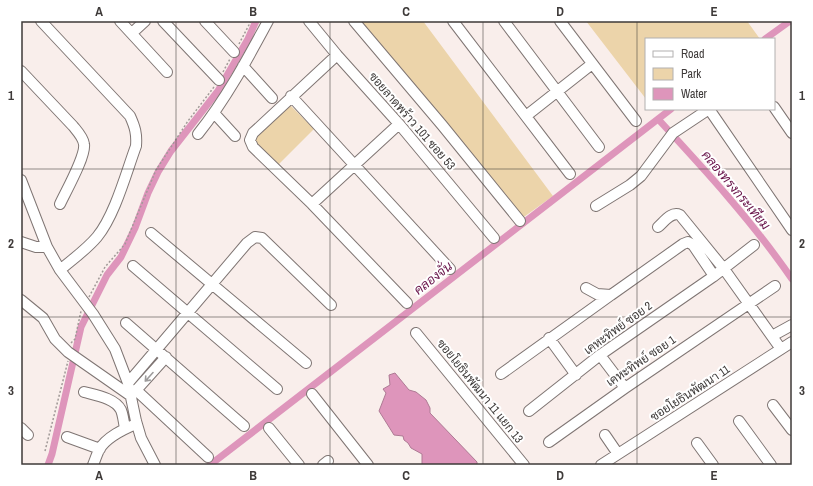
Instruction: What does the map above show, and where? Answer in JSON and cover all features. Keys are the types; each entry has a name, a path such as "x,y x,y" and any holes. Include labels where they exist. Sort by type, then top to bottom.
{"street":[{"path":"41,21 130,116 135,126 137,136 136,146 109,218 98,236 60,270"},
{"path":"120,21 166,72"},
{"path":"132,33 144,21"},
{"path":"163,21 219,80"},
{"path":"205,21 234,52"},
{"path":"198,134 214,113 243,66 268,21"},
{"name":"ซอยลาดพร้าว 101 ซอย 53","path":"309,21 337,55 399,124 494,238"},
{"path":"354,21 442,125 520,221"},
{"path":"453,21 570,174"},
{"path":"504,21 599,147"},
{"path":"560,21 636,121"},
{"path":"337,55 291,96 253,133 250,140 253,147 312,204 407,303"},
{"path":"526,116 592,64"},
{"path":"243,66 272,98"},
{"path":"21,71 80,134 84,143 82,158 60,204"},
{"path":"291,96 450,269"},
{"path":"775,108 792,134"},
{"path":"596,206 630,185 641,176 671,135 708,110"},
{"path":"710,110 792,230"},
{"path":"214,113 235,136"},
{"path":"312,204 399,124"},
{"path":"21,180 47,247 60,270 93,314 115,349 128,383 134,393 136,424 149,456 155,465"},
{"path":"658,227 672,214 676,213 680,215 724,269 781,349"},
{"path":"151,232 306,363"},
{"path":"128,383 246,243 255,237 259,237 268,243 331,305"},
{"path":"21,242 36,247 47,247"},
{"path":"501,374 549,338 683,244 688,242 693,245 714,276"},
{"name":"เคหะทิพย์ ซอย 2","path":"529,411 600,355 724,269 754,245"},
{"path":"133,266 277,389"},
{"name":"เคหะทิพย์ ซอย 1","path":"549,442 625,388 775,286"},
{"path":"586,288 597,294 611,294"},
{"path":"21,300 43,318 55,339 67,351 81,362 134,393 208,457"},
{"path":"126,323 244,426"},
{"path":"772,336 792,325"},
{"name":"ซอยโยธินพัฒนา 11 แยก 13","path":"416,333 524,465"},
{"path":"549,338 576,375"},
{"name":"ซอยโยธินพัฒนา 11","path":"601,465 792,342"},
{"path":"600,355 625,388"},
{"path":"134,393 166,357"},
{"path":"84,392 117,404 122,414 125,429"},
{"path":"312,394 368,465"},
{"path":"773,405 792,430"},
{"path":"739,421 771,465"},
{"path":"93,465 100,449 125,429 136,424"},
{"path":"269,428 299,465"},
{"path":"605,435 618,454"},
{"path":"67,437 100,449"},
{"path":"697,443 713,465"}],"path":[{"path":"45,451 68,359 67,351 75,339 84,302 91,296 105,267 125,244 156,170 188,121 219,80 251,21"}],"green space":[{"path":"356,21 423,21 553,196 521,219"},
{"path":"586,21 747,21 759,38 645,38 645,98"},
{"path":"289,104 314,129 277,166 252,140"}],"water":[{"path":"395,373 409,390 416,392 426,400 430,408 430,413 477,462 477,465 422,465 422,454 411,448 404,440 403,436 394,435 379,411 386,393 383,389 390,385 389,375"}],"waterway":[{"path":"48,465 52,454 81,327 107,275 121,257 135,228 148,193 158,172 171,151 218,91 248,39 256,21"},
{"name":"คลองจั่น","path":"766,38 790,21"},
{"name":"คลองจั่น","path":"210,465 670,110"},
{"name":"คลองทรงกระเทียม","path":"658,119 744,216 792,279"}]}
